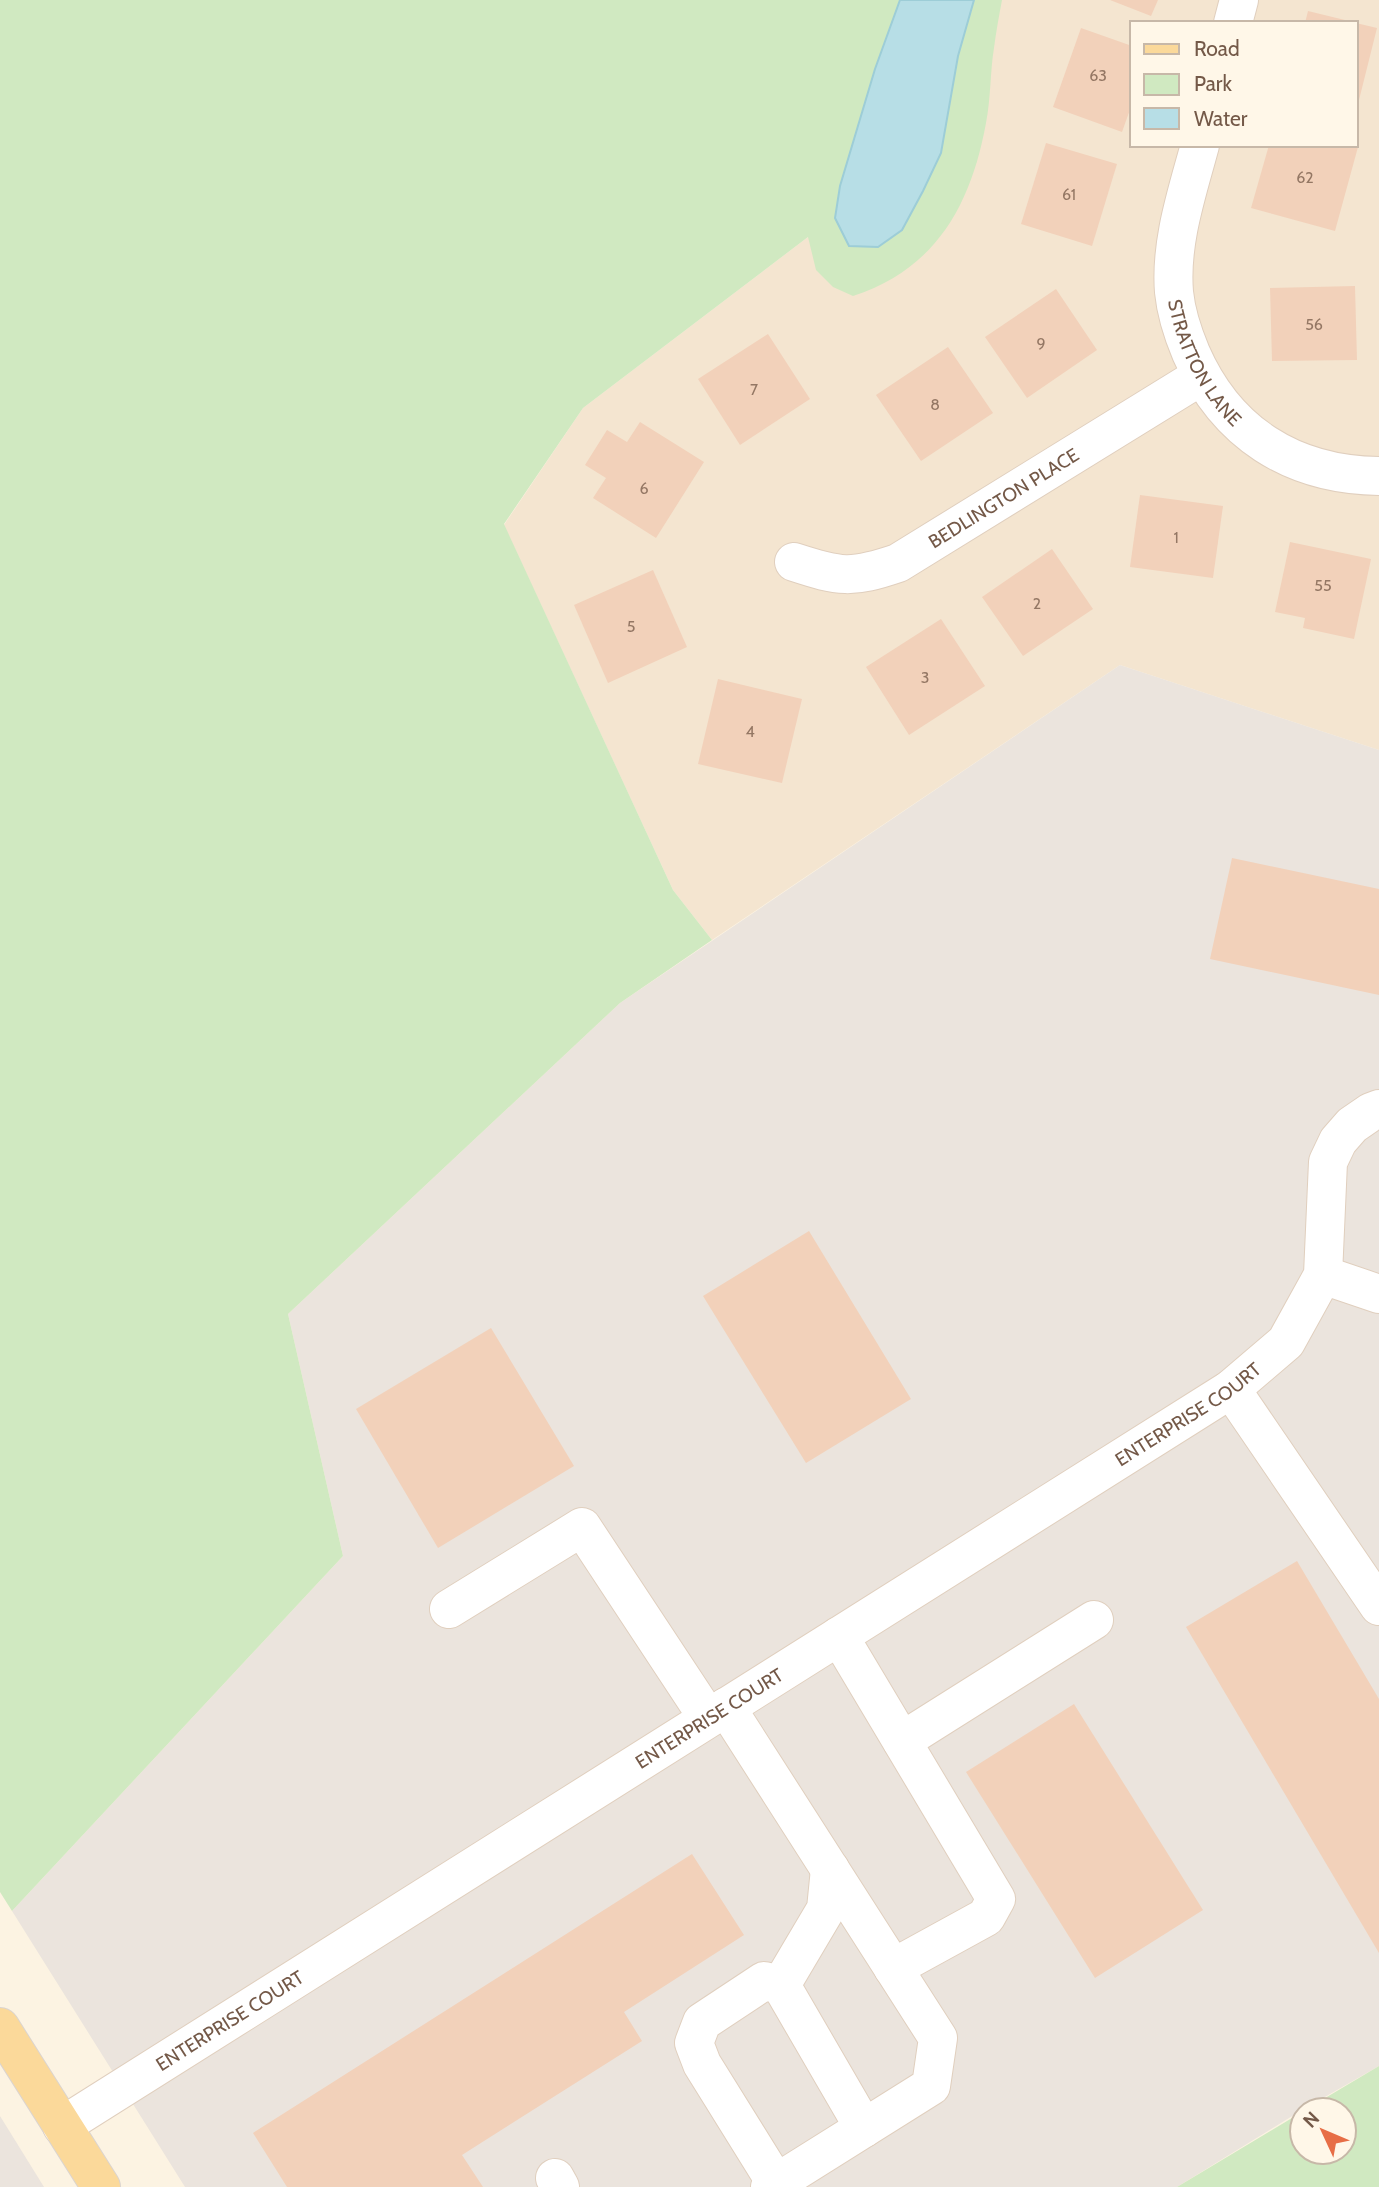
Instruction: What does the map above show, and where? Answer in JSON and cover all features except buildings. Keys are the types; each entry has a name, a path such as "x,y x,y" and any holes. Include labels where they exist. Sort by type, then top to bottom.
{"main road":[{"path":"0,2027 101,2187"}],"street":[{"path":"1234,21 1239,0"},
{"name":"STRATTON LANE","path":"1199,147 1182,210 1174,253 1174,293 1183,334 1201,376 1230,415 1259,442 1290,458 1326,471 1379,476"},
{"name":"BEDLINGTON PLACE","path":"794,562 831,574 864,574 898,563 1201,376"},
{"path":"1379,1109 1352,1125 1338,1140 1328,1162 1323,1275 1379,1294"},
{"name":"ENTERPRISE COURT","path":"62,2126 1231,1389 1286,1342 1323,1275"},
{"path":"1231,1389 1379,1606"},
{"path":"449,1609 582,1527 830,1869 938,2038 931,2086 864,2128 773,2185 702,2064 694,2043 702,2022 764,1981 781,1985 864,2128"},
{"path":"902,1741 1094,1620"},
{"path":"839,1636 996,1899 986,1917 893,1968"},
{"path":"781,1985 826,1909 830,1869"}],"shaded area":[{"path":"865,0 1379,0 1379,750 1120,665 712,940 673,890 504,525 583,408 808,237"},
{"path":"1120,665 1379,750 1379,2066 1326,2096 1288,2096 1288,2119 1177,2187 185,2187 12,1911 343,1556 288,1314 620,1003"},
{"path":"0,2116 44,2187 0,2187"}],"green space":[{"path":"0,0 1002,0 988,114 971,181 945,230 928,251 907,269 882,284 853,296 833,287 816,270 808,237 583,408 504,524 673,890 712,940 620,1003 288,1314 343,1556 12,1911 0,1892"},
{"path":"1379,2066 1379,2187 1177,2187 1288,2120 1288,2166 1358,2166 1358,2096 1329,2096"}],"water":[{"path":"900,0 974,0 958,56 941,153 923,191 902,230 878,247 849,246 835,218 840,186 875,69"}]}
